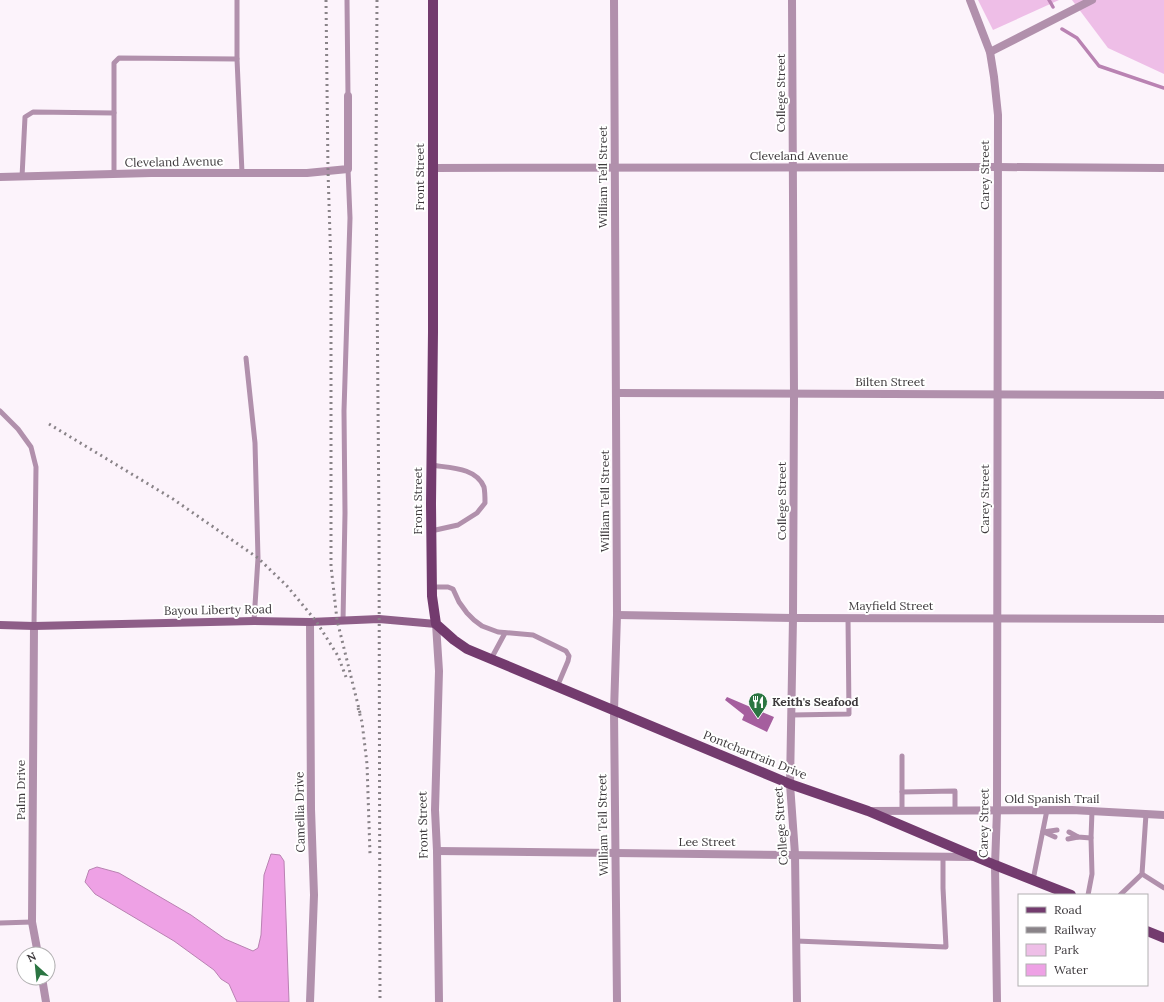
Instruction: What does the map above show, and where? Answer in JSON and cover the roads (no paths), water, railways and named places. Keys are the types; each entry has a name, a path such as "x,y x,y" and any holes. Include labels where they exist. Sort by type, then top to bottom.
{"main road":[{"name":"Front Street","path":"433,0 433,332 431,531 432,596 436,624"},
{"name":"Bayou Liberty Road","path":"0,625 34,626 254,621 310,622 379,619 436,624"},
{"name":"Pontchartrain Drive","path":"436,624 467,649 790,784 868,811 995,865 1068,894"},
{"path":"1148,931 1164,938"}],"street":[{"name":"William Tell Street","path":"614,0 617,615 614,711 617,1002"},
{"name":"College Street","path":"792,0 794,394 793,618 790,784 795,854 797,1002"},
{"name":"Carey Street","path":"970,0 990,52 998,115 997,811 995,865 997,1002"},
{"path":"990,52 1092,0"},
{"path":"348,96 348,169"},
{"name":"Cleveland Avenue","path":"433,168 1164,168"},
{"name":"Cleveland Avenue","path":"0,177 114,174 307,173 348,169"},
{"name":"Bilten Street","path":"616,393 1164,395"},
{"name":"Mayfield Street","path":"617,615 793,618 1164,619"},
{"name":"Camellia Drive","path":"310,622 311,809 314,895 310,1002"},
{"name":"Front Street","path":"436,624 439,671 435,810 439,1002"},
{"name":"Palm Drive","path":"34,626 32,922 36,946"},
{"name":"Old Spanish Trail","path":"868,811 1047,810 1164,815"},
{"name":"Lee Street","path":"437,851 977,857"},
{"path":"43,986 46,1002"}],"lane":[{"path":"237,0 237,59 242,173"},
{"path":"347,0 348,96"},
{"path":"114,174 114,63 119,58 237,59"},
{"path":"22,177 25,117 33,112 114,113"},
{"path":"343,620 345,513 344,411 350,218 348,169"},
{"path":"246,358 255,443 258,558 254,621"},
{"path":"0,411 18,429 31,447 36,467 34,626"},
{"path":"431,465 466,470 478,477 484,488 485,503 477,513 458,525 431,531"},
{"path":"432,588 451,588 455,591 459,602 474,620 482,626 498,632 533,635 566,651 569,656 568,661 557,687"},
{"path":"792,715 849,714 848,618"},
{"path":"491,659 505,633"},
{"path":"902,756 902,811"},
{"path":"902,792 955,791 956,810"},
{"path":"1033,880 1047,810"},
{"path":"1088,894 1092,874 1092,811"},
{"path":"1121,894 1142,874 1146,814"},
{"path":"1043,832 1058,830"},
{"path":"1043,832 1055,837"},
{"path":"1070,832 1078,837"},
{"path":"1068,839 1078,837 1091,838"},
{"path":"796,941 946,947 943,888 944,856"},
{"path":"1142,874 1164,888"},
{"path":"0,923 32,922"}],"water":[{"path":"271,854 280,855 284,861 289,1002 237,1002 229,984 221,979 214,970 174,941 95,894 85,882 89,870 97,867 119,873 191,915 225,939 253,951 258,948 261,935 264,875"}],"waterway":[{"path":"1049,0 1053,7"},
{"path":"1062,29 1077,38 1099,66 1164,88"}],"railway":[{"path":"326,0 331,268 331,566 337,620 360,713"},
{"path":"377,0 376,164 379,524 380,1002"},
{"path":"49,424 173,499 258,558 287,586 316,621 338,656 346,677"},
{"path":"358,708 362,722 367,764 370,854"}],"place":[{"name":"Keith's Seafood","path":"758,719"}]}
